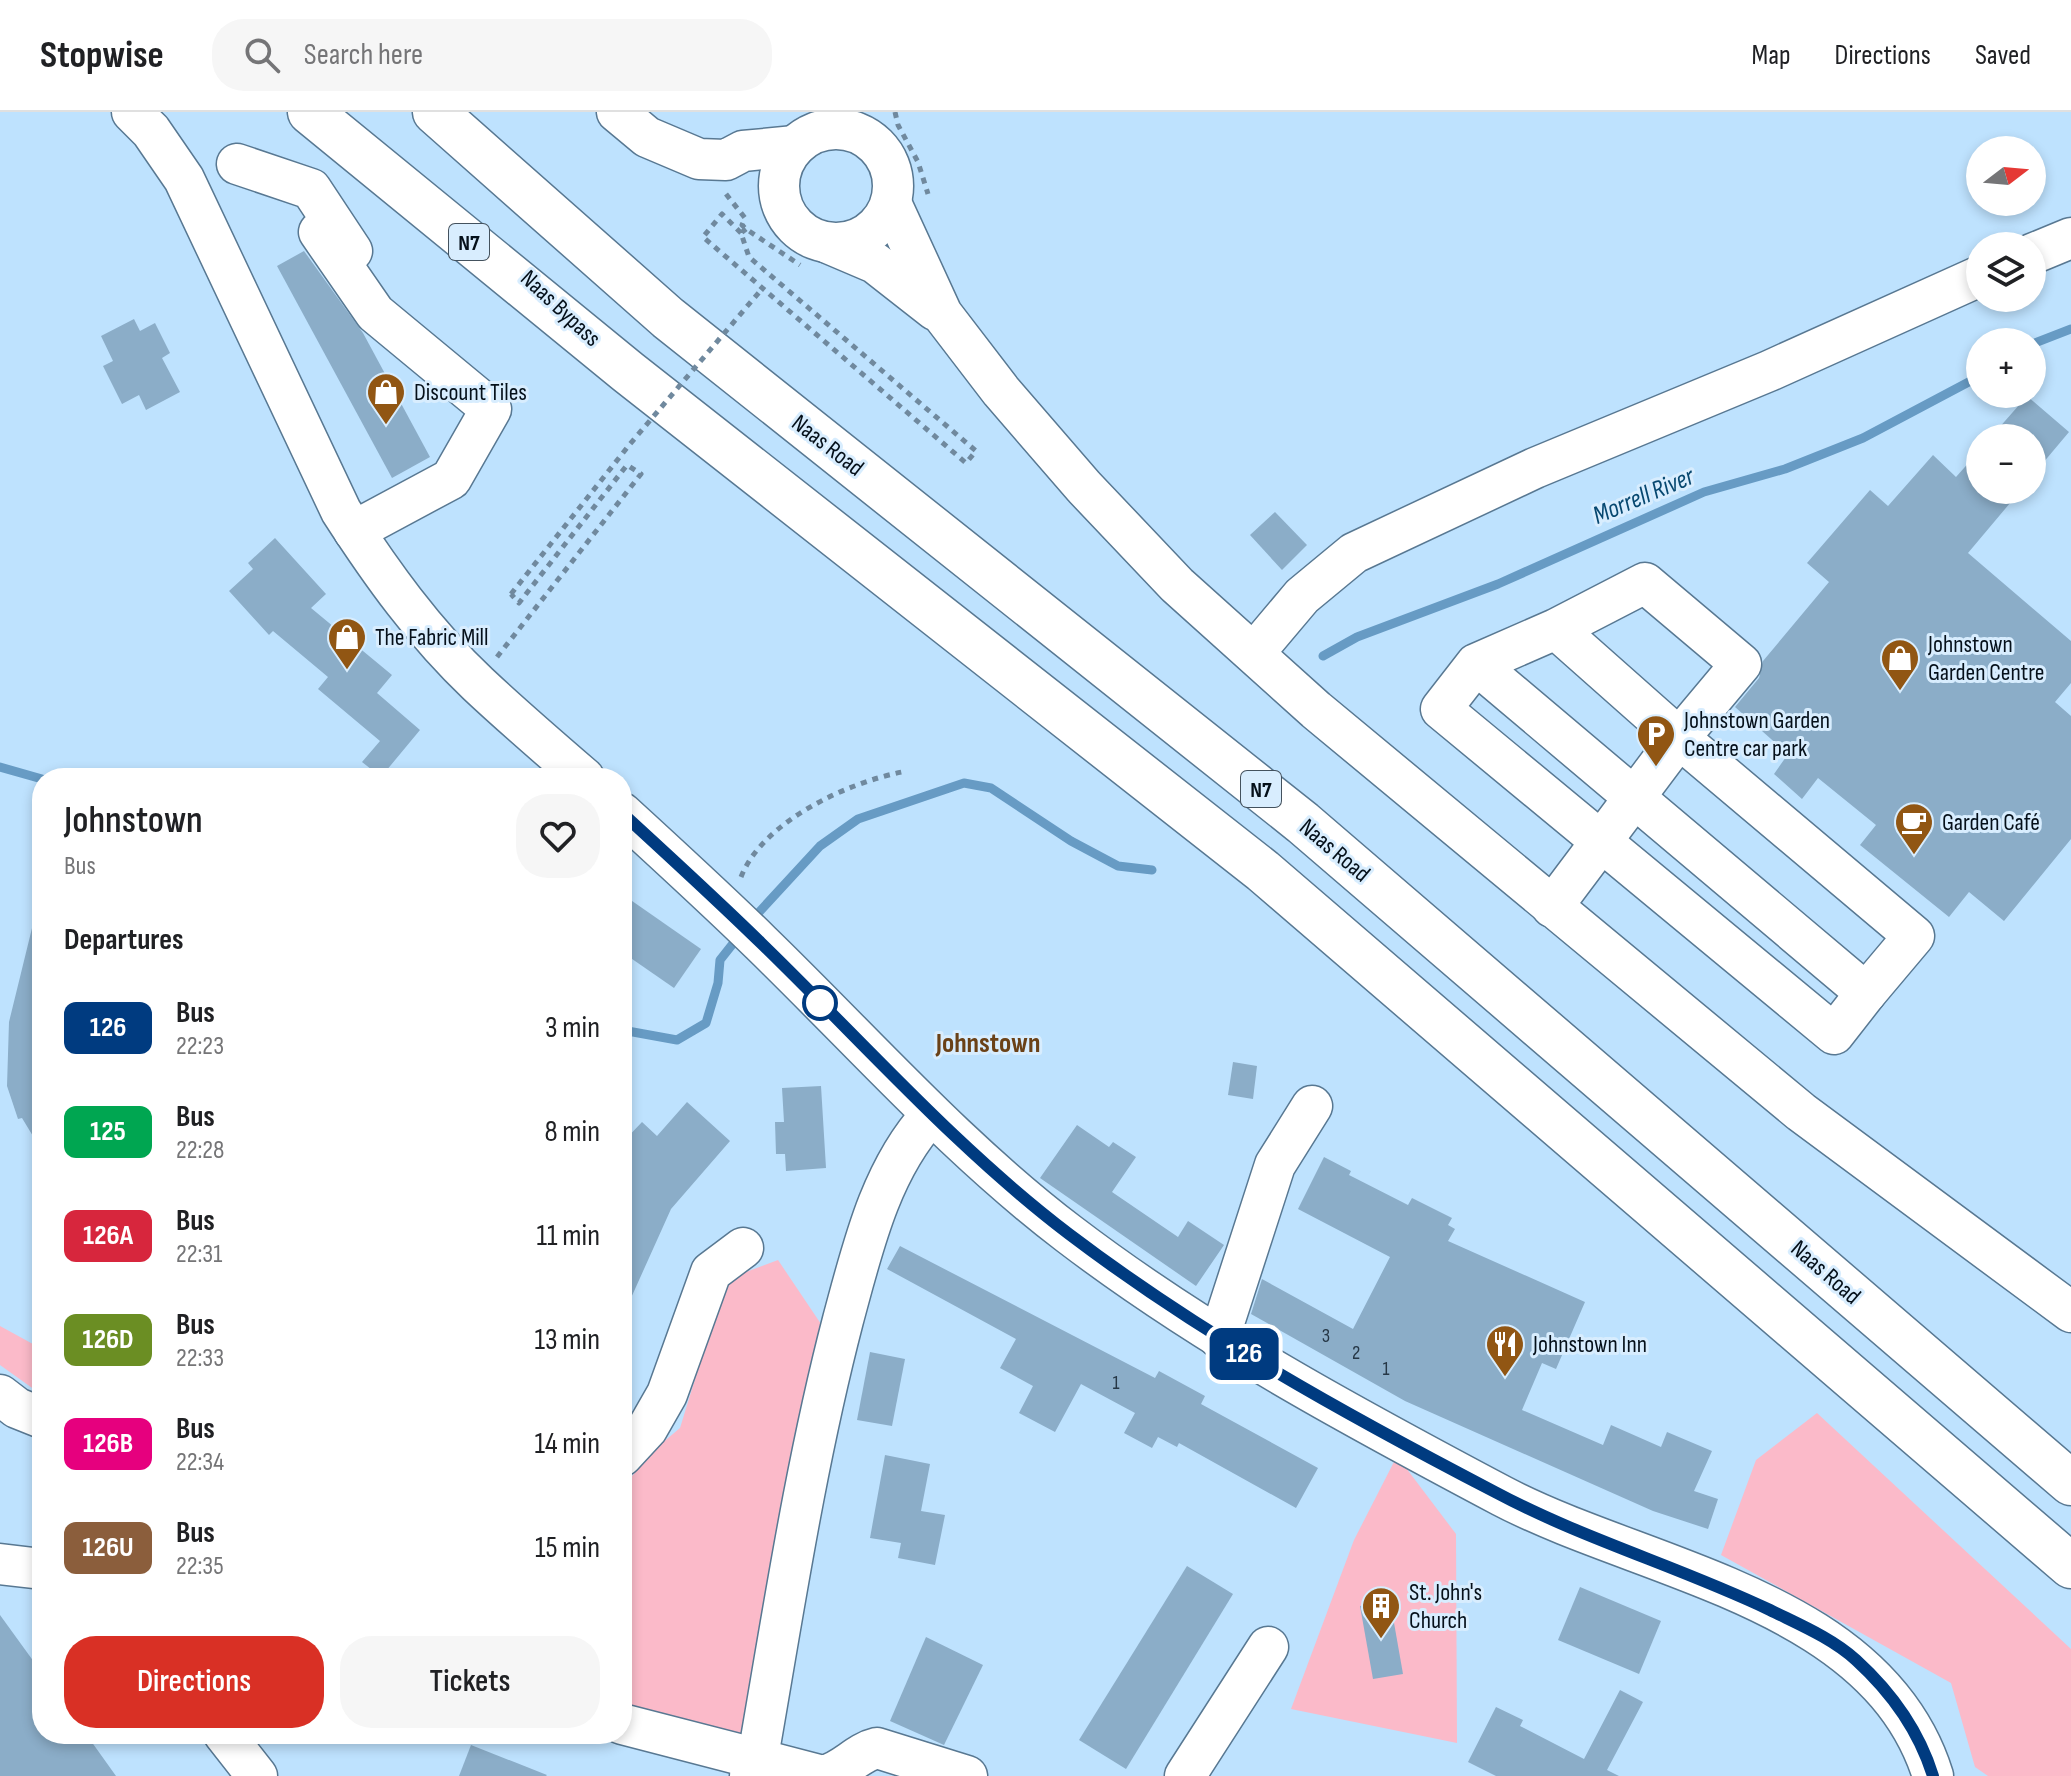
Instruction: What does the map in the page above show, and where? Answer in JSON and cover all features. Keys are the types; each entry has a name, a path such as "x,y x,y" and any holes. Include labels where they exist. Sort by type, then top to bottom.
{"highway":[{"name":"N7","path":"310,112 628,372 1263,871 2071,1566"},
{"name":"Naas Bypass","path":"354,112 628,372"},
{"name":"Naas Road","path":"435,112 668,318 1303,823 2071,1483"}],"street":[{"path":"132,112 151,131 184,179 341,511 373,563 476,683 573,768"},
{"path":"617,112 647,137 699,159 726,160 743,151 805,132 848,129 875,144 884,156"},
{"path":"873,112 892,179 891,203 942,314 1001,391 1084,487 1177,585 1316,710 1801,1112 2071,1312"},
{"path":"805,132 781,167 778,185 780,201 798,229 875,263 942,314"},
{"path":"726,160 738,176 780,201"},
{"path":"237,164 311,189 378,291 368,304"},
{"path":"828,243 844,243 873,230 891,203"},
{"path":"319,232 375,313 491,409 451,479 354,531"},
{"path":"2046,248 2071,238"},
{"path":"1254,653 1302,596 1354,553 1535,468 1769,371 1966,282"},
{"path":"1552,907 1600,844 1679,738 1741,664 1645,583 1556,629 1476,664 1441,709 1600,844 1834,1034 1914,936 1679,738 1556,629"},
{"path":"1476,664 1866,993"},
{"path":"632,822 728,912 931,1115 1067,1232 1219,1338 1516,1503 1688,1572 1812,1631 1853,1657 1891,1697 1915,1734 1933,1776"},
{"path":"1219,1338 1275,1165 1312,1106"},
{"path":"753,1768 820,1407 858,1263 877,1207 894,1171 916,1131 931,1115"},
{"path":"632,1445 647,1429 667,1394 711,1272 743,1248"},
{"path":"0,1395 17,1408 32,1414"},
{"path":"0,1564 32,1568"},
{"path":"1185,1776 1268,1647"},
{"path":"632,1727 753,1768 831,1775 838,1773 865,1751 877,1748 967,1776"},
{"path":"232,1744 257,1776"}],"path":[{"path":"722,214 743,231 749,257 976,451 966,463 761,290 703,237 722,214"},
{"path":"476,683 641,474 627,465 519,603 511,594 630,444 761,290"},
{"path":"728,912 742,872 766,837 830,796 867,779 902,772"}],"shaded area":[{"path":"778,1260 821,1324 741,1743 632,1706 632,1476 655,1449 680,1428 723,1288 730,1278"},
{"path":"0,1326 32,1344 32,1388 0,1365"},
{"path":"1817,1413 2071,1649 2071,1776 1988,1776 1975,1767 1951,1683 1721,1555 1756,1460"},
{"path":"1397,1456 1456,1534 1457,1743 1291,1709 1354,1540"}],"building":[{"path":"304,251 363,333 430,457 392,478 277,266"},
{"path":"134,319 140,331 155,323 170,353 162,358 180,392 146,410 139,395 122,404 103,366 113,361 101,336"},
{"path":"2016,408 2041,408 2069,432 2046,459 2046,424 2002,424"},
{"name":"Johnstown Garden Centre","path":"1933,455 1956,477 1966,466 1966,504 2009,504 1968,553 2071,641 2071,683 2055,702 2071,716 2071,839 2004,921 1969,892 1949,917 1860,845 1876,825 1818,778 1802,799 1774,774 1788,754 1735,707 1759,678 1763,661 1829,582 1807,563 1870,490 1888,506"},
{"path":"1275,512 1307,545 1282,570 1250,535"},
{"path":"275,538 326,594 311,608 392,675 377,693 420,730 388,768 370,768 362,762 380,741 318,689 328,677 273,631 269,635 229,591 253,569 248,563"},
{"path":"632,901 701,949 674,988 632,959"},
{"path":"32,928 32,1134 22,1118 18,1119 7,1086 9,1022"},
{"path":"1233,1062 1257,1066 1253,1099 1228,1095"},
{"path":"821,1086 826,1168 786,1171 785,1154 776,1154 775,1122 784,1122 782,1088"},
{"path":"687,1102 730,1141 671,1209 632,1296 632,1132 642,1122 657,1136"},
{"path":"1077,1125 1109,1147 1113,1142 1136,1157 1112,1192 1178,1237 1188,1221 1224,1245 1196,1286 1040,1178"},
{"path":"1324,1157 1351,1171 1349,1175 1408,1205 1412,1198 1452,1218 1448,1225 1455,1229 1448,1241 1585,1302 1556,1369 1542,1363 1522,1410 1603,1445 1611,1425 1661,1447 1667,1432 1712,1451 1694,1491 1718,1499 1708,1529 1653,1511 1405,1401 1251,1314 1262,1279 1353,1329 1390,1257 1298,1209"},
{"path":"900,1246 1155,1378 1159,1371 1205,1396 1201,1404 1318,1468 1296,1508 1179,1443 1177,1447 1158,1437 1152,1448 1124,1433 1135,1413 1081,1384 1055,1432 1019,1413 1033,1386 1000,1368 1016,1339 887,1269"},
{"path":"870,1352 905,1359 892,1426 857,1420"},
{"path":"885,1455 930,1464 921,1511 945,1515 935,1565 898,1558 901,1543 870,1538"},
{"path":"1187,1566 1233,1594 1126,1769 1079,1740"},
{"path":"1580,1587 1661,1621 1639,1674 1558,1640"},
{"name":"St. John's Church","path":"1390,1600 1403,1674 1373,1679 1360,1606"},
{"path":"0,1615 32,1659 32,1744 93,1744 116,1776 0,1776"},
{"path":"926,1637 983,1665 944,1745 890,1721"},
{"path":"1620,1690 1643,1702 1607,1770 1619,1776 1496,1776 1468,1762 1496,1707 1523,1720 1520,1726 1584,1759"},
{"path":"471,1745 547,1775 459,1776"}],"waterway":[{"name":"Morrell River","path":"2046,339 2071,329"},
{"name":"Morrell River","path":"1323,656 1357,637 1498,584 1704,492 1785,469 1863,438 1966,383"},
{"path":"0,767 32,776"},
{"path":"750,922 820,846 858,819 964,783 991,788 1071,841 1118,866 1152,870"},
{"path":"632,1032 677,1040 706,1023 718,983 720,960 739,936"}],"bus line":[{"name":"126","path":"632,822 761,943 931,1115 1067,1232 1248,1357 1464,1476 1516,1503 1688,1572 1812,1631 1853,1657 1891,1697 1915,1734 1933,1776"}],"place":[{"name":"Discount Tiles","path":"386,426"},
{"name":"The Fabric Mill","path":"347,671"},
{"name":"Johnstown Garden Centre","path":"1900,692"},
{"name":"Johnstown Garden Centre car park","path":"1656,768"},
{"name":"Garden Café","path":"1914,856"},
{"name":"Johnstown Inn","path":"1505,1378"},
{"name":"St. John's Church","path":"1381,1640"}],"district":[{"name":"Johnstown","path":"988,1042"}]}
